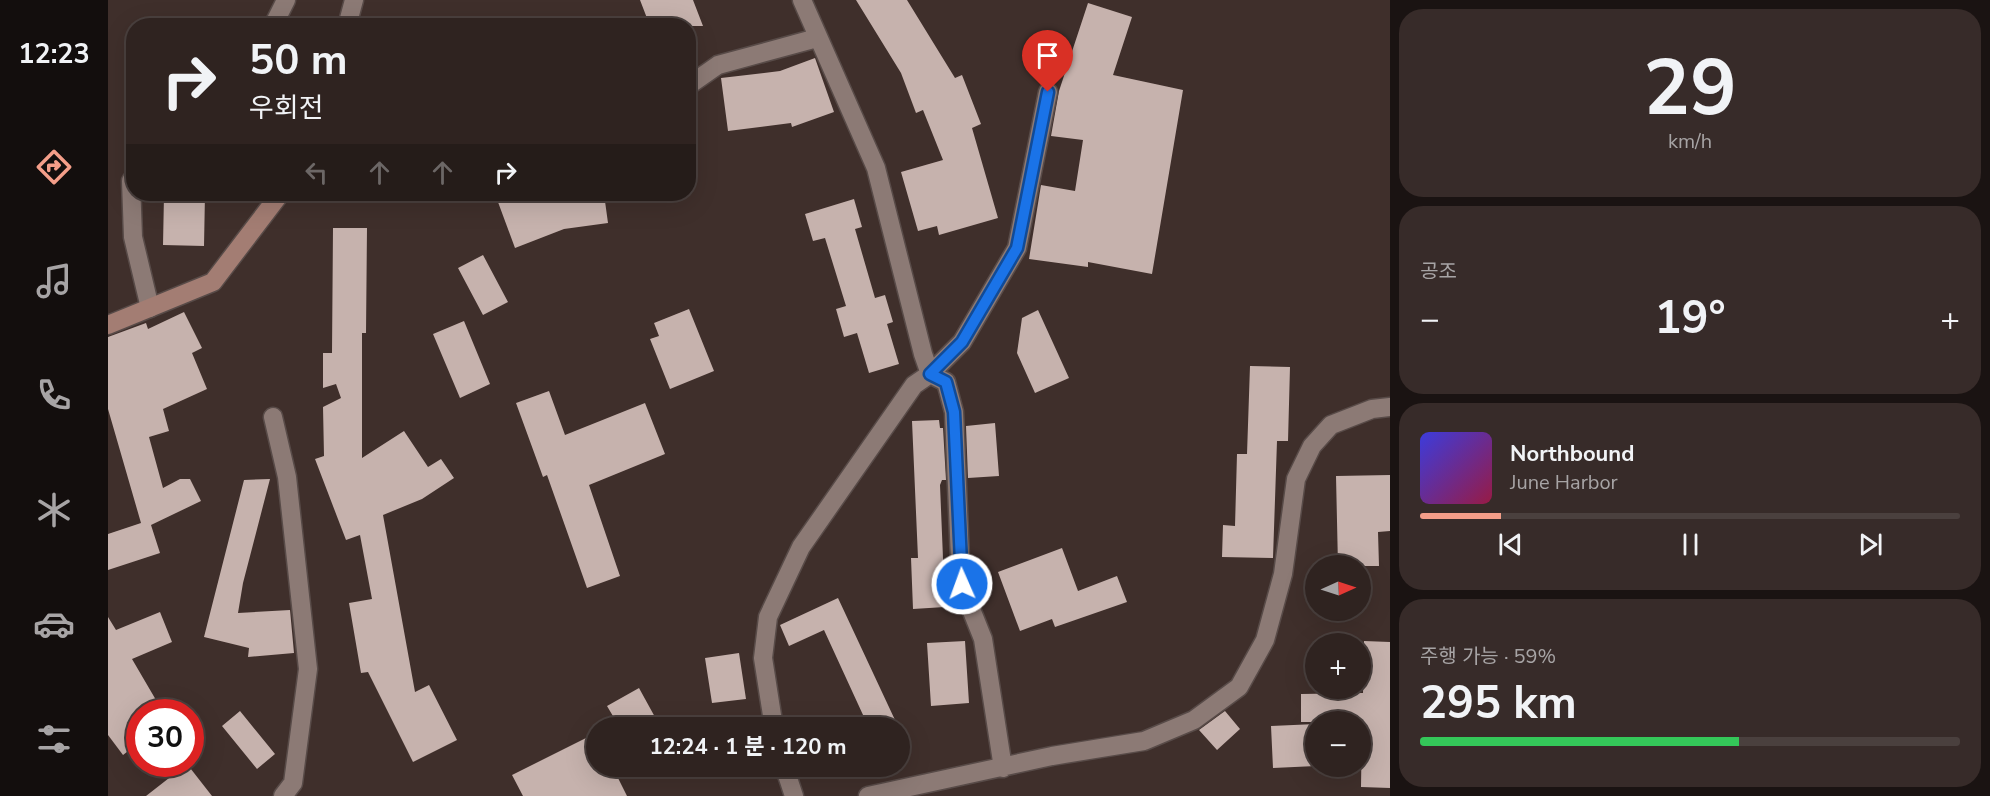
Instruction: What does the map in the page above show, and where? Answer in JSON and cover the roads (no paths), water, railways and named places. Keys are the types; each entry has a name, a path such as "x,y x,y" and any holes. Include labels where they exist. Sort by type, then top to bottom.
{"street":[{"path":"277,18 286,0"},
{"path":"349,18 354,0"},
{"path":"802,0 876,168 930,374 946,382 954,412 962,584 983,639 1003,768"},
{"path":"696,80 718,65 817,38"},
{"path":"772,717 763,658 768,618 801,547 914,385 930,374 962,342 1017,248 1048,92"},
{"path":"132,201 133,237 150,308"},
{"path":"108,325 213,282 275,201"},
{"path":"868,796 1052,756 1144,741 1194,720 1239,687 1265,640 1283,574 1296,480 1312,446 1331,425 1390,406"},
{"path":"273,417 287,477 308,669 293,783 283,796"},
{"path":"788,777 794,796"}]}
